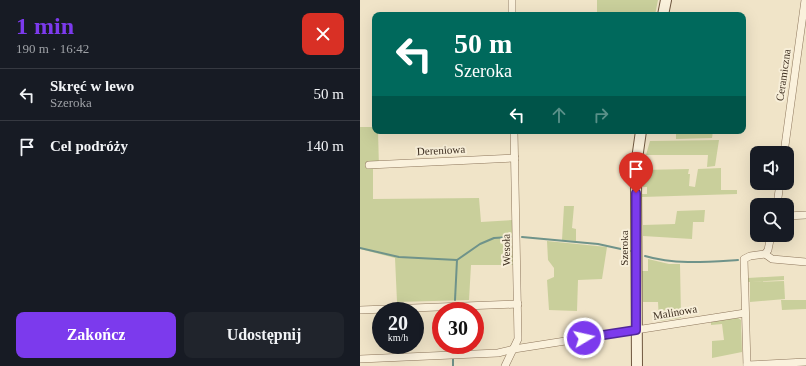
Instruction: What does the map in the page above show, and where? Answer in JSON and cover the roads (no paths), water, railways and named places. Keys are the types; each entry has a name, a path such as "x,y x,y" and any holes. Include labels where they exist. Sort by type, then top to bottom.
{"street":[{"path":"512,0 512,12"},
{"path":"664,12 666,0"},
{"name":"Ceramiczna","path":"785,146 805,0"},
{"name":"Wesoła","path":"505,366 518,339 514,134"},
{"name":"Szeroka","path":"637,366 636,159 640,134"},
{"name":"Dereniowa","path":"369,165 515,158"},
{"path":"794,216 806,215"},
{"path":"765,254 768,250 770,242"},
{"path":"806,262 772,259 765,254 750,256 744,259 747,365 806,362"},
{"path":"360,310 518,304"},
{"name":"Malinowa","path":"360,359 498,353 514,349 745,313"}],"waterway":[{"path":"360,248 399,257 457,260 480,244 494,238 511,237"},
{"path":"522,237 598,244 630,251"},
{"path":"645,256 679,262 738,260"},
{"path":"455,300 457,260"},
{"path":"453,359 453,366"}]}
